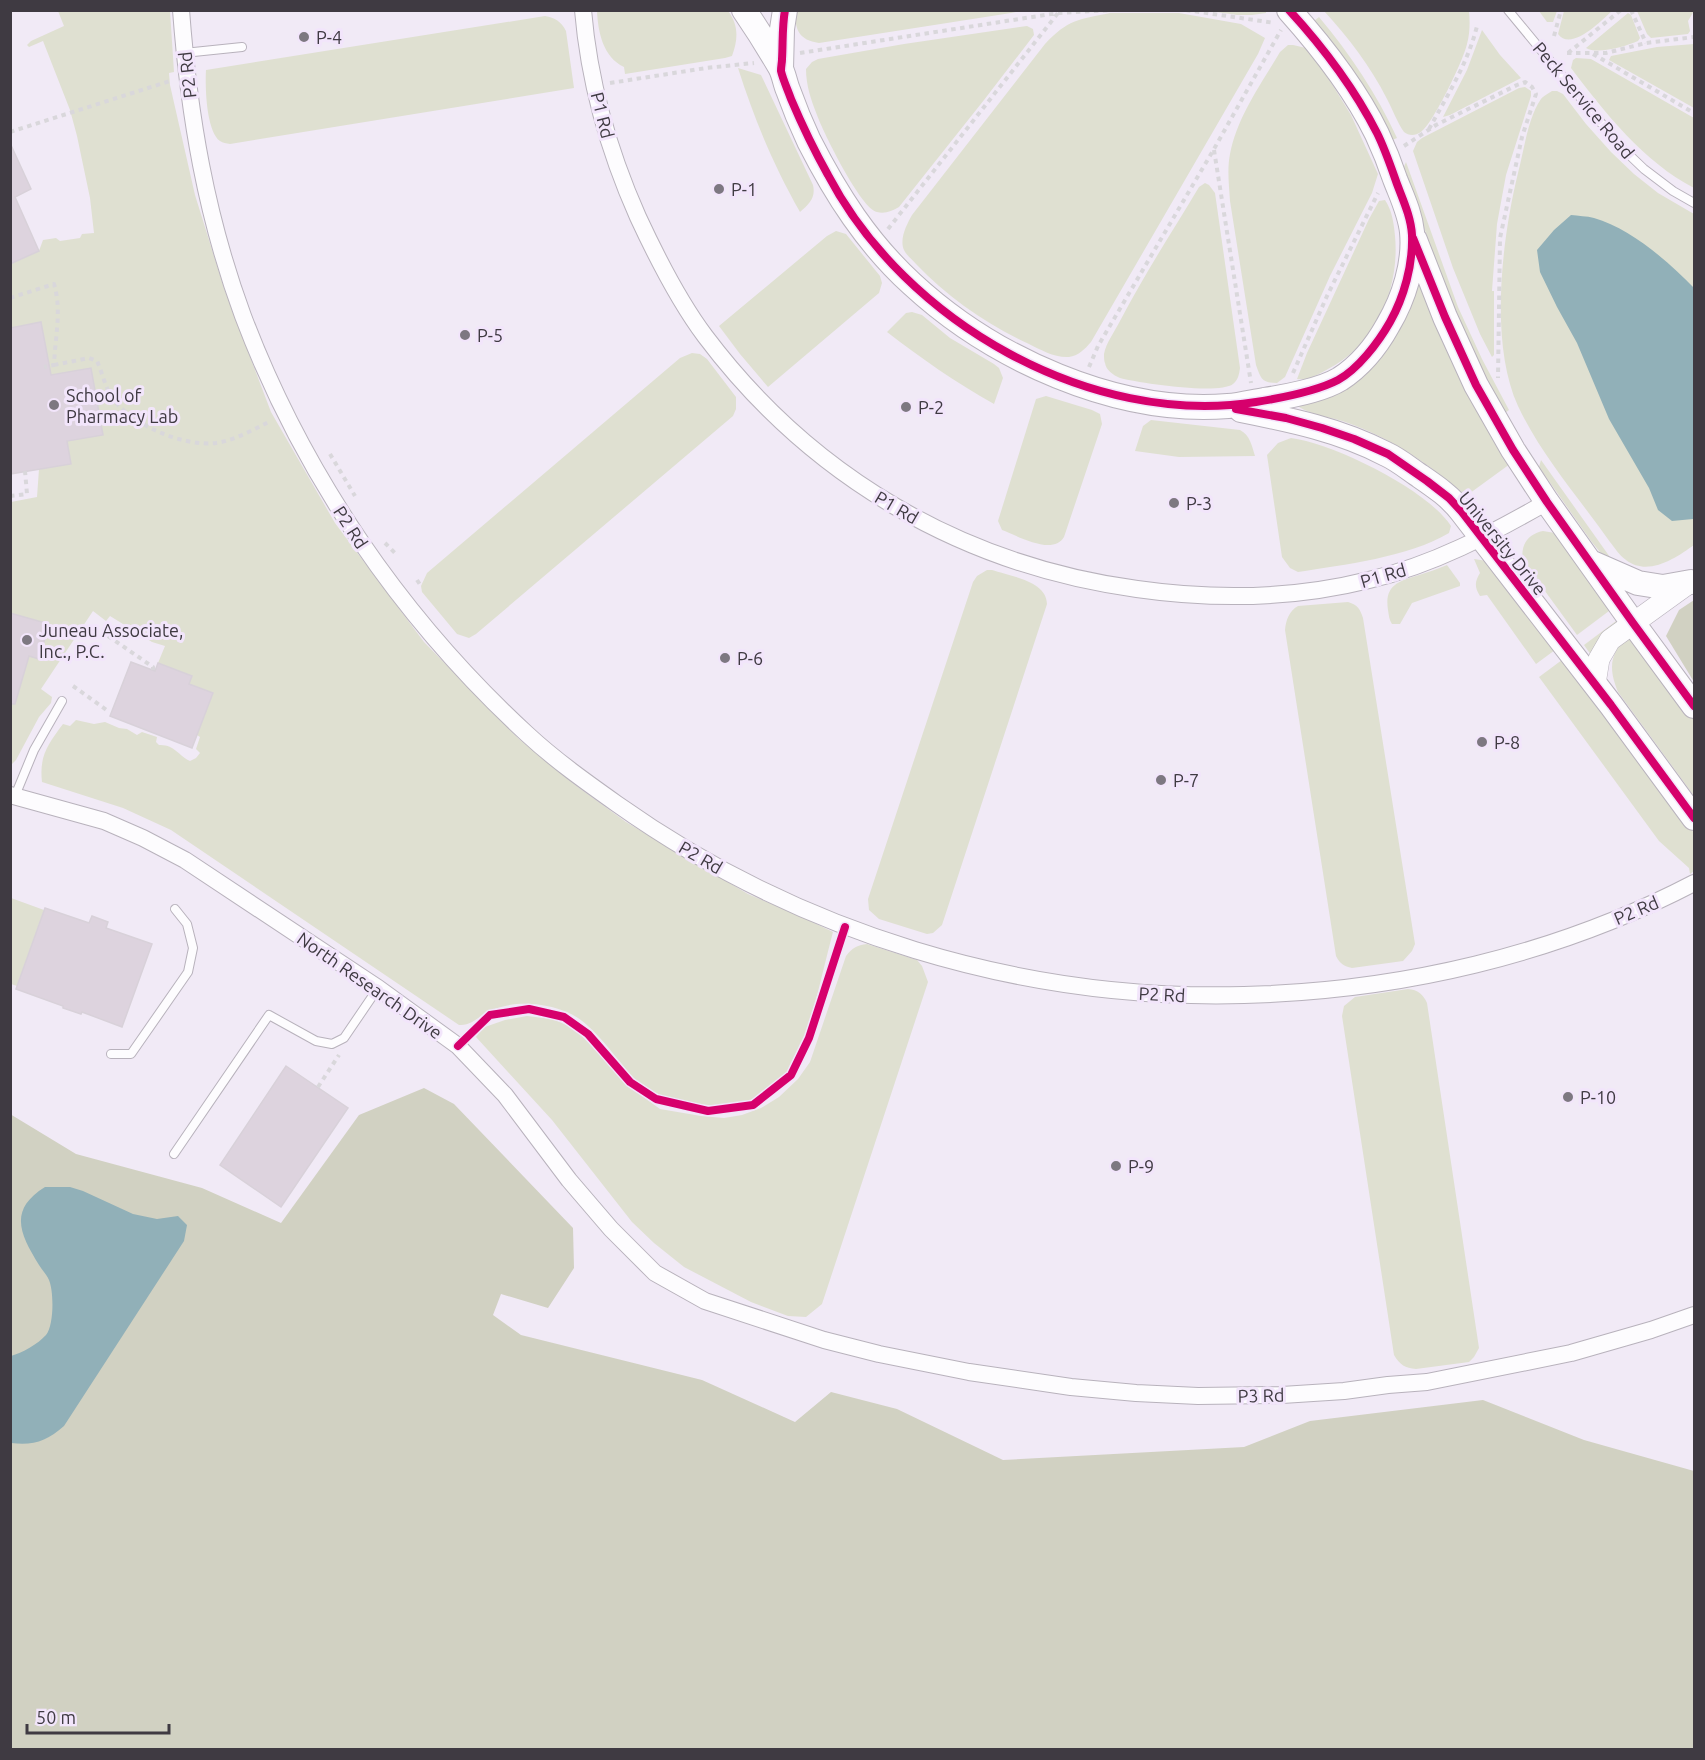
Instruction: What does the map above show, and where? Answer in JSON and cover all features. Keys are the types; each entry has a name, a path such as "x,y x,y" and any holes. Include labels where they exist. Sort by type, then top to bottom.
{"main road":[{"name":"University Drive","path":"744,10 789,61"},
{"name":"University Drive","path":"785,10 782,29 789,61 786,87 809,140 843,203 890,261 940,308 1014,356 1048,372 1096,389 1151,403 1188,406 1228,406 1282,398 1339,380 1362,360 1382,336 1397,309 1407,280 1412,235"},
{"name":"University Drive","path":"1289,10 1331,60 1356,96 1377,134 1409,216 1412,235 1444,318 1476,385 1513,450 1633,623 1695,706"},
{"name":"University Drive","path":"1228,406 1322,428 1354,439 1388,454 1449,498 1483,538 1695,818"},
{"path":"1590,562 1638,583 1663,586 1693,580"}],"street":[{"name":"P2 Rd","path":"181,10 194,136 210,210 240,308 277,396 308,457 343,516 381,572 424,626 469,677 530,737 586,782 690,852 801,909 845,927 936,958 1016,977 1162,995 1220,996 1327,991 1435,974 1529,950 1600,926 1656,903 1695,883"},
{"name":"P1 Rd","path":"583,10 585,33 609,142 628,195 651,246 683,303 706,338 767,407 815,451 863,487 901,511 971,545 1011,560 1071,577 1113,586 1172,594 1233,597 1293,594 1372,580 1440,557 1483,538 1547,502"},
{"path":"1595,684 1599,659 1610,640 1693,580"},
{"name":"North Research Drive","path":"13,796 104,821 185,860 378,988 458,1046 505,1095 569,1180 611,1229 656,1273 705,1302 824,1340"},
{"name":"P3 Rd","path":"824,1340 879,1354 969,1372 1071,1387 1198,1396 1282,1395 1427,1382 1571,1353 1695,1315"}],"lane":[{"name":"Peck Service Road","path":"1508,10 1621,147 1644,169 1673,191 1695,203"},
{"path":"184,53 242,47"},
{"path":"13,796 34,750 62,701"},
{"path":"111,1054 131,1054 188,972 193,948 187,924 175,909"},
{"path":"174,1155 269,1015 316,1041 332,1044 344,1038 378,988"}],"path":[{"path":"789,61 1058,12 1110,10"},
{"path":"1089,368 1098,346 1284,25 1186,10"},
{"path":"1554,36 1561,10"},
{"path":"1621,10 1567,53 1606,53 1646,43 1694,37"},
{"path":"1631,10 1646,43"},
{"path":"886,231 1058,12"},
{"path":"1429,130 1473,42 1477,26"},
{"path":"1592,54 1695,113"},
{"path":"608,83 706,68 758,63"},
{"path":"10,132 170,81"},
{"path":"1404,146 1429,130 1525,82 1536,94 1522,137 1500,238 1498,378"},
{"path":"1214,149 1252,391"},
{"path":"1291,376 1340,266 1381,186"},
{"path":"10,298 54,284 58,315 54,365"},
{"path":"44,367 89,358 97,362 110,394 123,411 161,433 188,441 215,443 237,437 275,419"},
{"path":"326,447 356,499"},
{"path":"10,496 27,494 26,471"},
{"path":"381,540 397,555"},
{"path":"417,580 421,586"},
{"path":"108,636 153,667 153,670"},
{"path":"73,686 108,711"},
{"path":"318,1087 339,1056 338,1042"}],"shaded area":[{"path":"1564,10 1612,11 1586,33 1564,39 1558,34"},
{"path":"1637,10 1694,11 1688,21 1690,31 1688,34 1651,38"},
{"path":"58,11 170,11 174,72 169,73 170,85 195,195 224,288 271,412 335,523 424,642 519,739 626,822 748,894 833,932 808,1030 798,1059 768,1090 748,1101 726,1105 687,1102 653,1092 646,1089 632,1076 588,1026 567,1012 547,1006 517,1004 497,1008 471,1023 459,1025 171,830 123,808 42,782 43,757 49,744 63,724 70,726 76,720 94,724 105,722 137,735 142,732 157,737 156,742 159,745 172,748 190,761 200,753 196,749 200,737 197,735 213,693 189,684 158,663 165,646 152,642 110,616 106,621 93,611 41,689 52,697 51,703 39,717 11,765 11,502 37,497 39,469 67,441 103,434 91,368 46,376 48,361 41,322 11,328 11,264 39,251 43,240 56,238 60,241 94,233 90,198 70,110 43,41 29,47 27,45 64,26"},
{"path":"597,11 728,11 736,27 734,50 732,56 725,58 625,74 624,67 617,63 606,50"},
{"path":"795,11 1020,11 819,43 803,37 797,29"},
{"path":"1210,11 1266,11 1266,13 1252,15 1237,15"},
{"path":"1324,11 1469,11 1469,36 1465,52 1440,105 1421,132 1412,135 1404,132 1381,87 1366,64"},
{"path":"1539,11 1557,11 1553,22 1547,22"},
{"path":"1110,13 1179,13 1241,24 1265,38 1258,54 1091,342 1075,355 1059,356 1014,337 969,310 928,276 906,254 903,236 912,215 1045,44 1067,25"},
{"path":"1628,13 1631,15 1640,38 1638,41 1598,51 1586,48"},
{"path":"545,16 557,20 566,31 574,88 230,144 220,141 212,128 207,107 206,70"},
{"path":"1319,17 1362,75 1397,138 1392,140 1357,78 1314,21"},
{"path":"1027,26 1033,29 1034,35 899,207 883,213 870,208 843,169 817,115 806,75 806,69 812,62 904,44"},
{"path":"1482,30 1521,78 1443,117 1467,70"},
{"path":"1694,44 1694,108 1609,60 1611,56 1657,47"},
{"path":"1288,45 1306,48 1324,71 1351,115 1378,174 1372,193 1330,276 1285,377 1277,383 1272,383 1263,379 1256,365 1228,177 1230,154 1238,127 1280,52"},
{"path":"1576,58 1591,59 1694,118 1694,188 1658,165 1626,135 1571,68"},
{"path":"738,68 761,75 813,185 813,197 800,212 765,142"},
{"path":"1525,87 1531,91 1531,96 1506,175 1497,224 1492,291 1494,291 1494,355 1492,357 1453,268 1413,151 1417,142 1422,138"},
{"path":"1552,91 1563,94 1586,124 1634,174 1658,193 1694,214 1694,545 1670,560 1652,566 1634,565 1619,554 1538,442 1518,406 1509,380 1501,322 1501,290 1507,228 1530,125 1541,99"},
{"path":"1406,162 1458,307 1509,410 1505,413 1455,315 1403,169"},
{"path":"1205,183 1215,193 1240,368 1238,377 1233,384 1212,388 1160,385 1120,378 1110,372 1106,366 1104,354 1107,346 1158,254 1199,187"},
{"path":"1385,200 1393,222 1396,256 1389,295 1381,313 1372,330 1345,359 1313,377 1297,379 1369,219 1379,201"},
{"path":"836,231 846,234 880,276 882,283 879,293 768,387 719,326"},
{"path":"1419,285 1510,464 1466,496 1425,464 1380,437 1348,423 1299,407 1300,404 1329,393 1415,286"},
{"path":"906,313 922,315 950,338 999,368 1003,378 994,404 939,370 887,332"},
{"path":"692,353 700,354 707,359 736,397 736,409 733,416 476,634 469,638 457,634 422,592 421,586 427,573 680,358"},
{"path":"1046,396 1100,414 1102,424 1064,537 1052,545 1035,543 1002,530 998,521 1036,399"},
{"path":"1151,420 1240,430 1248,438 1255,456 1179,457 1135,451 1143,426"},
{"path":"1291,438 1330,449 1378,470 1422,498 1439,512 1451,526 1449,533 1415,548 1375,559 1298,572 1290,568 1282,557 1267,455 1278,443"},
{"path":"1541,460 1612,560 1604,557 1591,541 1539,467"},
{"path":"1543,531 1555,533 1613,608 1577,635 1523,561 1522,555 1526,541"},
{"path":"1474,559 1487,561 1555,650 1536,664 1487,595 1480,596 1478,593 1476,584 1480,573"},
{"path":"1447,565 1460,586 1412,603 1400,624 1392,624 1387,602 1394,585"},
{"path":"987,570 1017,577 1034,585 1041,590 1047,604 942,925 933,933 927,934 879,919 869,910 868,899 973,582 977,576"},
{"path":"1694,600 1694,682 1666,636 1679,610"},
{"path":"1348,602 1358,608 1363,618 1415,944 1403,961 1352,968 1339,961 1336,956 1285,630 1288,616 1298,606"},
{"path":"1620,618 1623,622 1591,655 1584,645"},
{"path":"1631,632 1694,717 1694,796 1618,692 1613,674 1613,659 1619,646"},
{"path":"1566,657 1694,833 1694,871 1690,874 1689,868 1659,841 1539,677"},
{"path":"11,898 44,910 17,986 11,984"},
{"path":"867,944 917,960 928,982 822,1304 806,1317 788,1316 751,1302 684,1267 654,1243 632,1222 552,1120 476,1037 482,1028 505,1020 527,1016 552,1019 574,1028 635,1091 660,1109 724,1118 742,1115 761,1108 779,1097 798,1079 810,1062 846,956 855,947"},
{"path":"1408,989 1420,993 1427,1003 1479,1348 1469,1362 1416,1369 1403,1365 1394,1355 1342,1016 1344,1006 1355,997"},
{"path":"424,1088 454,1104 573,1228 574,1268 548,1308 501,1294 493,1315 521,1335 702,1380 795,1422 831,1392 897,1409 1003,1460 1244,1447 1310,1421 1483,1400 1584,1440 1694,1471 1694,1749 11,1749 10,1114 76,1154 202,1188 281,1223 359,1115"}],"water":[{"path":"1571,215 1585,216 1608,223 1635,238 1661,257 1694,288 1693,519 1672,521 1658,510 1649,488 1609,419 1577,343 1540,272 1537,250"},
{"path":"45,1187 70,1187 133,1214 157,1219 178,1216 187,1225 184,1241 64,1426 39,1441 26,1444 11,1443 11,1356 30,1348 43,1338 51,1324 52,1292 49,1280 27,1243 21,1223 26,1205"}],"building":[{"path":"10,143 31,189 15,197 39,251 10,264"},
{"name":"School of Pharmacy Lab","path":"41,322 51,375 91,368 103,435 67,441 71,464 10,474 10,328"},
{"name":"Juneau Associate, Inc., P.C.","path":"10,613 49,624 39,659 29,656 15,704 10,704"},
{"path":"131,662 155,671 158,663 192,676 189,684 213,693 192,748 110,716"},
{"path":"45,908 89,923 92,916 108,922 106,928 152,944 122,1027 82,1012 81,1014 63,1008 63,1006 16,989"},
{"path":"286,1066 348,1108 281,1207 220,1165"}],"cycle path":[{"path":"785,10 781,71 799,118 828,175 862,228 904,276 953,318 1009,353 1068,380 1130,398 1193,406 1276,399 1309,391 1338,380 1360,362 1380,338 1395,312 1407,280 1412,246 1411,228 1383,145 1348,84 1326,53 1289,10"},
{"path":"1413,238 1476,385 1513,450 1547,502 1694,706"},
{"path":"1236,409 1286,418 1354,439 1388,454 1449,498 1611,705 1694,818"},
{"path":"458,1046 490,1015 529,1009 564,1017 588,1034 630,1082 656,1099 708,1111 753,1105 791,1075 809,1038 845,927"}],"place":[{"name":"P-4","path":"304,37"},
{"name":"P-1","path":"719,189"},
{"name":"P-5","path":"465,335"},
{"name":"School of Pharmacy Lab","path":"54,405"},
{"name":"P-2","path":"906,407"},
{"name":"P-3","path":"1174,503"},
{"name":"Juneau Associate, Inc., P.C.","path":"27,640"},
{"name":"P-6","path":"725,658"},
{"name":"P-8","path":"1482,742"},
{"name":"P-7","path":"1161,780"},
{"name":"P-10","path":"1568,1097"},
{"name":"P-9","path":"1116,1166"}]}
